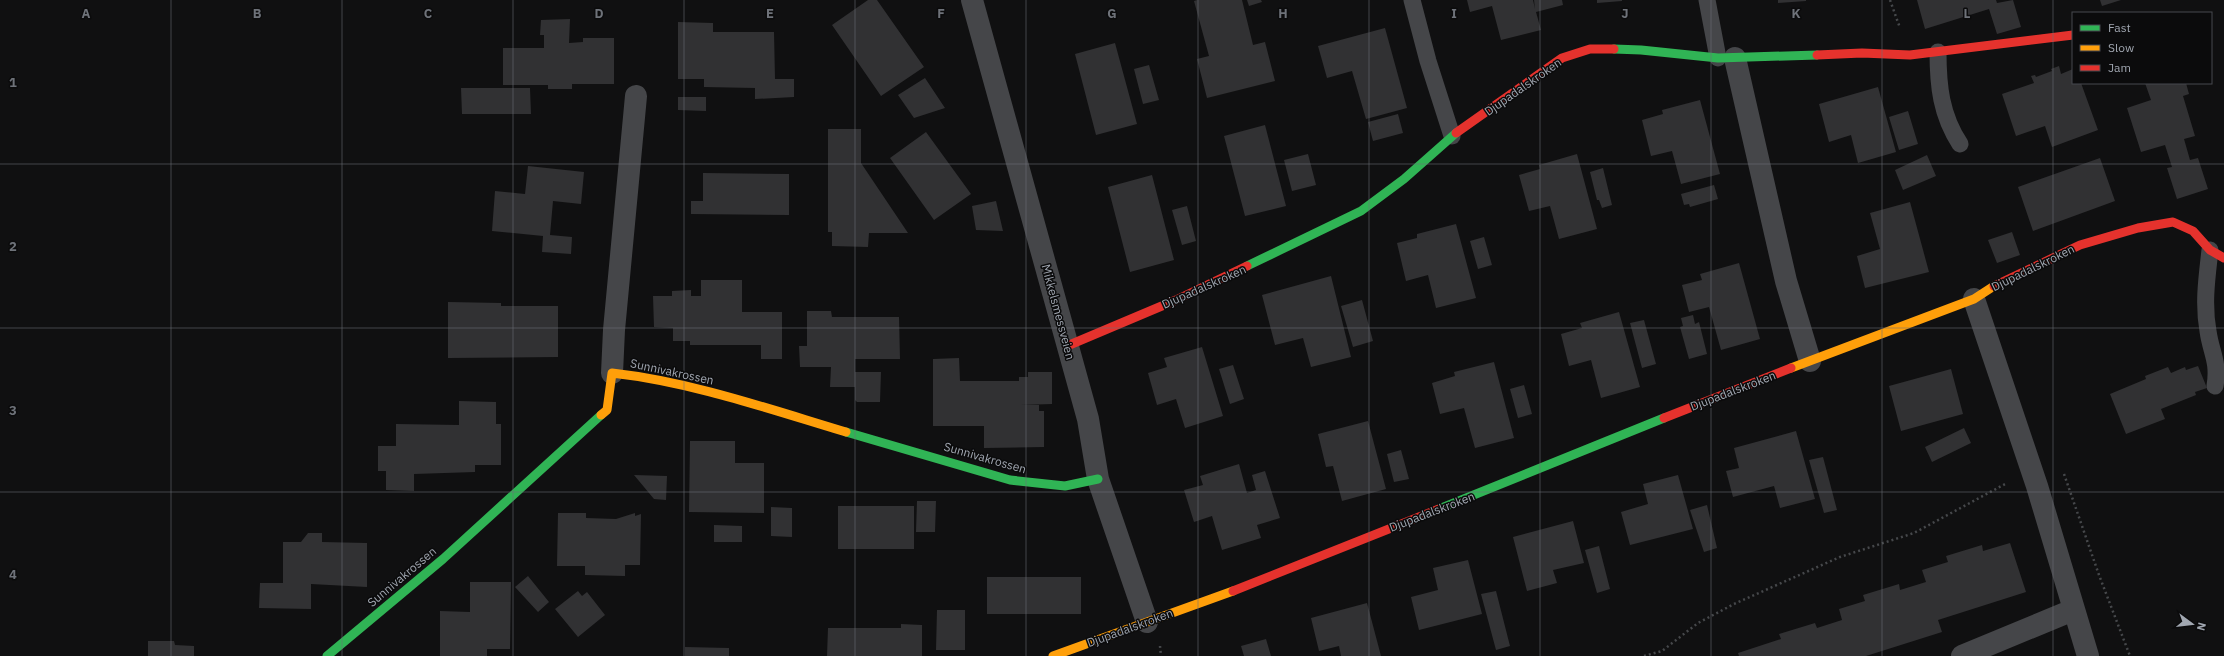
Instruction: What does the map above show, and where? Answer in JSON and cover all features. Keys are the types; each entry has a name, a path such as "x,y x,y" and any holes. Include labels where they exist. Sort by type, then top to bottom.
{"street":[{"name":"Mikkelsmessveien","path":"972,0 1088,419 1098,479 1147,622"},
{"name":"Djupadalskroken","path":"1067,346 1183,297 1361,211 1404,179 1452,136 1562,58 1590,50 1641,50 1726,58 1862,53 1910,55 2072,35"},
{"path":"1726,58 1786,281 1810,361"},
{"path":"612,373 614,330 636,96"},
{"name":"Djupadalskroken","path":"1052,656 1238,590 1810,361 1974,299 1999,282 2080,245 2138,228 2173,222 2193,231 2217,254"},
{"path":"1974,299 2037,486 2088,656"},
{"name":"Sunnivakrossen","path":"327,656 443,559 607,410 612,373 640,376 694,387 1010,480 1051,486 1082,486 1098,479"},
{"path":"1962,656 2073,610"}],"lane":[{"path":"1412,0 1428,61 1452,136"},
{"path":"1707,0 1726,58"},
{"path":"1938,52 1940,94 1950,129 1960,144"},
{"name":"Djupadalskroken","path":"2215,386 2217,369 2208,332 2205,303 2217,254"}],"path":[{"path":"2063,470 2099,575 2130,656"},
{"path":"1644,656 1662,651 1698,624 1734,604 1840,557 1914,533 2009,482"}],"building":[{"path":"868,0 877,0 924,67 881,96 832,25"},
{"path":"1242,0 1253,45 1265,42 1275,81 1207,98 1197,59 1209,56 1194,1"},
{"path":"1247,0 1261,0 1262,2 1249,6"},
{"path":"1467,0 1533,0 1535,9 1534,0 1562,0 1563,5 1536,12 1541,30 1501,40 1492,6 1470,12"},
{"path":"1597,0 1622,0 1622,1 1597,3"},
{"path":"1778,0 1806,0 1806,1 1778,3"},
{"path":"1917,0 1996,0 1997,3 2013,0 2021,27 1997,34 1989,9 1925,29"},
{"path":"2100,0 2121,0 2102,6"},
{"path":"570,19 569,43 583,42 583,38 614,38 614,84 572,84 572,89 548,89 548,85 503,85 503,48 544,48 544,35 540,35 541,20"},
{"path":"678,22 713,23 713,32 774,32 775,79 794,79 794,97 755,99 755,88 704,87 704,79 678,79"},
{"path":"1385,28 1407,108 1366,119 1352,71 1327,78 1318,46"},
{"path":"1115,43 1137,124 1096,135 1075,54"},
{"path":"1149,65 1159,100 1143,104 1134,69"},
{"path":"2059,66 2061,74 2072,69 2072,84 2081,84 2098,130 2052,147 2045,126 2016,136 2002,94 2034,83 2031,76 2035,75 2036,77 2052,71 2051,69"},
{"path":"925,78 945,108 914,118 898,95"},
{"path":"2145,84 2186,84 2189,94 2183,96 2195,136 2184,139 2190,160 2198,158 2208,189 2177,199 2167,168 2172,167 2165,145 2141,152 2127,108 2151,100"},
{"path":"1878,87 1896,152 1858,163 1851,135 1829,142 1819,104"},
{"path":"461,88 530,88 531,114 462,114"},
{"path":"678,97 706,97 706,111 678,110"},
{"path":"1700,100 1720,174 1681,184 1672,151 1651,156 1642,120 1663,114 1662,110"},
{"path":"1908,111 1918,144 1899,150 1889,117"},
{"path":"1398,114 1403,133 1373,141 1368,122"},
{"path":"1265,125 1286,206 1245,216 1224,136"},
{"path":"828,129 861,129 861,163 908,233 869,233 868,247 832,246 832,232 828,232"},
{"path":"926,132 971,194 934,220 890,158"},
{"path":"1308,154 1316,185 1292,191 1284,160"},
{"path":"1577,154 1597,229 1559,239 1550,206 1529,211 1519,175 1540,169 1539,165"},
{"path":"1927,155 1936,176 1903,190 1895,170"},
{"path":"2100,158 2115,201 2033,231 2018,187"},
{"path":"528,166 584,172 581,204 553,201 550,235 572,237 571,254 542,252 543,236 492,231 495,191 525,194"},
{"path":"1603,168 1612,205 1602,208 1599,200 1597,200 1590,172"},
{"path":"703,173 789,174 789,215 691,214 691,201 703,201"},
{"path":"1152,175 1174,260 1130,272 1108,187"},
{"path":"1714,185 1718,199 1690,207 1689,204 1684,205 1681,194"},
{"path":"996,201 1003,231 976,230 972,206"},
{"path":"1910,202 1929,272 1865,288 1857,256 1880,249 1870,213"},
{"path":"1187,206 1196,241 1182,245 1172,210"},
{"path":"1456,224 1476,298 1436,308 1428,275 1406,281 1397,243 1417,238 1417,234"},
{"path":"2012,232 2020,255 1997,263 1988,240"},
{"path":"1484,237 1492,265 1478,269 1470,241"},
{"path":"1739,263 1760,339 1721,350 1709,307 1689,312 1682,285 1702,280 1700,274"},
{"path":"1331,276 1351,357 1311,367 1303,338 1275,345 1262,295"},
{"path":"701,280 742,280 742,312 782,312 782,359 761,359 761,345 690,345 690,341 673,341 673,328 654,327 653,296 672,296 672,291 691,290 691,296 701,296"},
{"path":"1362,300 1373,341 1353,347 1341,306"},
{"path":"448,302 501,303 501,306 558,306 558,357 448,358"},
{"path":"807,311 831,311 832,317 899,317 900,359 855,359 855,372 881,372 880,402 857,402 855,400 855,387 830,387 831,367 800,367 799,346 807,346"},
{"path":"1619,312 1640,387 1601,398 1591,360 1569,366 1561,334 1582,328 1580,323"},
{"path":"1693,315 1695,324 1699,322 1707,354 1689,359 1680,327 1683,326 1681,318"},
{"path":"1644,320 1656,364 1642,368 1630,323"},
{"path":"1202,347 1223,416 1185,428 1176,399 1157,405 1148,373 1167,367 1164,358"},
{"path":"959,358 960,381 1019,381 1019,377 1028,377 1028,372 1052,372 1052,404 1021,405 1039,405 1039,411 1044,411 1044,447 984,448 984,426 933,426 933,359"},
{"path":"1494,362 1514,438 1475,448 1464,408 1440,414 1432,383 1455,376 1454,372"},
{"path":"1233,365 1244,399 1230,404 1219,369"},
{"path":"2198,366 2207,388 2195,392 2196,395 2161,409 2165,419 2126,434 2110,394 2146,379 2145,376 2168,367 2171,373 2185,367 2186,370"},
{"path":"1951,369 1963,414 1901,431 1889,386"},
{"path":"1524,385 1532,414 1518,418 1510,389"},
{"path":"459,401 496,402 496,424 501,424 501,465 475,465 475,472 414,474 414,491 386,490 386,471 378,471 378,446 396,446 396,424 459,425"},
{"path":"1368,421 1386,489 1342,501 1333,466 1326,467 1318,434"},
{"path":"1964,428 1971,443 1932,462 1925,447"},
{"path":"1796,431 1815,499 1780,508 1774,486 1733,497 1726,471 1739,468 1734,448"},
{"path":"690,441 735,441 735,463 764,463 764,513 689,512"},
{"path":"1401,450 1409,479 1394,482 1387,454"},
{"path":"1823,457 1837,510 1824,513 1809,460"},
{"path":"1239,464 1247,493 1256,490 1252,475 1265,471 1280,518 1257,525 1261,538 1222,550 1212,516 1194,522 1184,490 1203,485 1200,476"},
{"path":"634,475 667,476 666,500 654,499"},
{"path":"1678,475 1693,529 1630,545 1621,512 1648,504 1643,484"},
{"path":"917,501 936,501 935,532 916,532"},
{"path":"1707,505 1717,548 1704,552 1690,510"},
{"path":"838,506 914,506 914,549 838,549"},
{"path":"771,507 792,508 792,537 771,536"},
{"path":"558,513 586,513 586,518 616,519 635,513 635,516 641,514 640,565 625,565 625,576 585,575 585,566 557,566"},
{"path":"1573,521 1584,563 1553,570 1557,583 1527,591 1513,537"},
{"path":"714,525 742,526 742,542 714,542"},
{"path":"308,533 322,533 322,542 367,543 367,587 311,584 311,609 259,608 260,583 283,583 283,542 301,542"},
{"path":"2010,543 2026,592 1938,620 1942,632 1866,656 1739,656 1738,653 1781,639 1779,634 1815,623 1817,628 1842,620 1839,609 1865,601 1863,595 1899,584 1900,590 1926,582 1922,570 1948,562 1946,556 1982,545 1983,551"},
{"path":"1599,546 1610,589 1597,593 1585,550"},
{"path":"1468,560 1482,614 1419,630 1411,597 1438,590 1433,568"},
{"path":"528,576 549,602 538,612 515,587"},
{"path":"987,577 1081,577 1081,614 987,614"},
{"path":"470,582 511,582 510,649 487,649 487,656 440,656 440,611 470,612"},
{"path":"578,591 582,596 587,592 605,615 578,637 555,609"},
{"path":"1496,591 1510,646 1496,650 1481,594"},
{"path":"1367,603 1381,656 1341,656 1339,646 1319,651 1311,618"},
{"path":"937,610 965,610 965,650 936,650"},
{"path":"901,624 922,625 922,656 827,656 828,628 901,628"},
{"path":"1266,639 1271,656 1244,656 1241,646"},
{"path":"148,641 174,641 175,645 194,646 194,656 148,656"},
{"path":"685,647 729,648 729,656 685,656"}],"traffic: fast":[{"path":"1614,49 1641,50 1718,58 1817,55"},
{"path":"1247,266 1361,211 1404,179 1456,133"},
{"path":"327,656 443,559 601,415"},
{"path":"1439,509 1664,418"},
{"path":"846,432 1010,480 1065,486 1098,479"}],"traffic: slow":[{"path":"1791,368 1974,299 1994,286"},
{"path":"601,415 607,410 612,373 642,377 730,397 846,432"},
{"path":"1053,656 1233,591"}],"traffic: jam":[{"path":"1817,55 1862,53 1910,55 2072,35"},
{"path":"1456,133 1562,58 1590,49 1614,49"},
{"path":"1994,286 2080,245 2138,228 2173,222 2193,231 2210,250 2224,258"},
{"path":"1067,346 1176,300 1247,266"},
{"path":"1664,418 1791,368"},
{"path":"1233,591 1439,509"}]}
